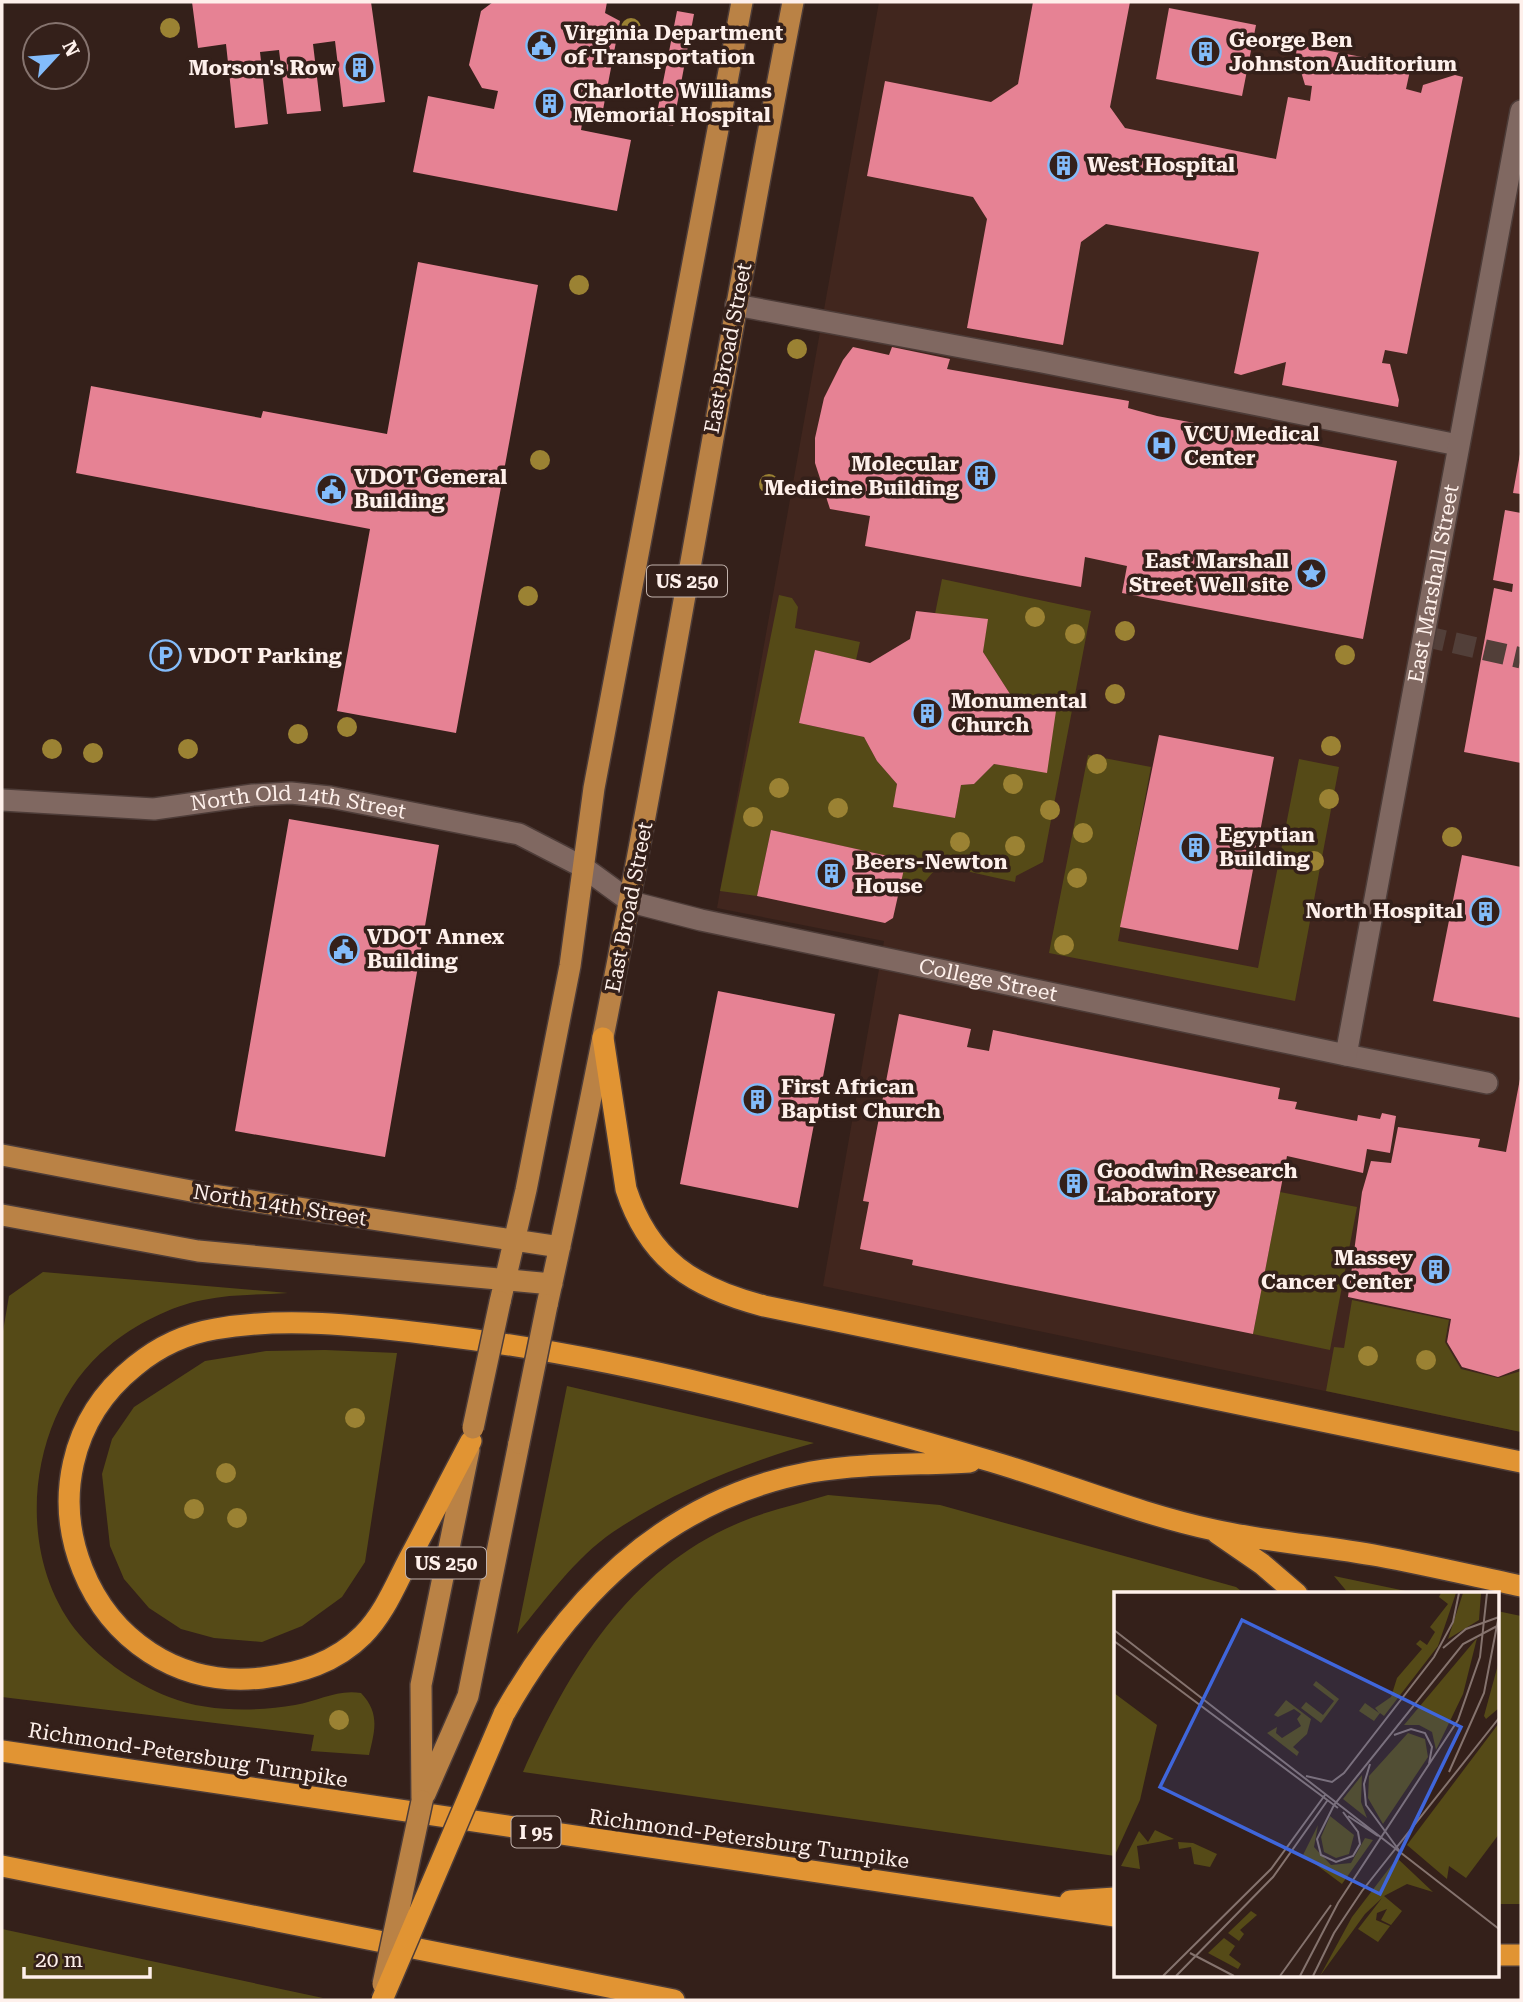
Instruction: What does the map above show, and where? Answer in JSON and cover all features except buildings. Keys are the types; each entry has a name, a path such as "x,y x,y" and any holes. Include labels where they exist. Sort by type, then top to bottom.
{"highway":[{"path":"603,1038 626,1188 634,1209 667,1259 710,1290 764,1306 1521,1462"},
{"path":"472,1434 380,1615 345,1651 324,1663 298,1672 244,1680 216,1677 180,1668 142,1648 113,1624 94,1598 77,1566 68,1529 65,1492 70,1459 82,1429 98,1401 119,1377 177,1339 233,1326 268,1323 358,1325 495,1342 748,1395 991,1461 1212,1530 1380,1556 1521,1586"},
{"path":"381,2000 504,1714 531,1667 568,1618 603,1579 637,1551 715,1502 752,1487 813,1472 991,1461"},
{"path":"1212,1530 1262,1564 1295,1592"},
{"name":"Richmond-Petersburg Turnpike","path":"2,1751 1114,1916"},
{"path":"2,1866 180,1899 674,2000"},
{"path":"1009,1902 1114,1898"},
{"path":"1498,1955 1521,1955"}],"main road":[{"name":"East Broad Street","path":"422,1801 421,1685 570,966 594,788 742,2"},
{"name":"East Broad Street","path":"381,2000 422,1801 468,1696 631,902 712,432 793,2"},
{"name":"North 14th Street","path":"2,1155 212,1195 560,1247"},
{"path":"2,1215 198,1251 505,1280 550,1295"}],"street":[{"name":"East Marshall Street","path":"1346,1055 1521,111"},
{"path":"736,305 1042,362 1458,445"},
{"name":"North Old 14th Street","path":"2,800 154,810 243,796 291,793 330,797 509,831 550,848 583,867 631,902"},
{"name":"College Street","path":"631,902 746,930 1487,1083"}],"shaded area":[{"name":"VCU Medical Center","path":"879,2 1521,2 1521,1432 823,1286 884,941 717,908"},
{"path":"942,579 1091,611 1043,862 1016,876 1015,882 939,865 916,892 899,888 905,860 771,830 757,896 720,891 779,595 792,598 798,607 795,628 860,642 856,660 815,650 799,723 864,737 877,761 897,784 894,807 955,818 961,785 974,784 994,764 1047,772 1012,697 983,652 987,619 935,614"},
{"path":"1088,755 1151,767 1118,941 1258,968 1299,759 1339,767 1295,1001 1049,953"},
{"path":"1280,1192 1357,1207 1330,1350 1253,1334"},
{"path":"43,1272 288,1293 214,1298 166,1312 119,1338 82,1374 61,1407 46,1444 38,1484 37,1524 44,1564 57,1601 79,1634 98,1653 132,1678 169,1697 215,1708 248,1710 280,1707 336,1694 361,1693 371,1708 374,1722 369,1755 311,1751 314,1735 2,1697 2,1337 9,1296"},
{"path":"1352,1300 1449,1320 1445,1342 1461,1369 1498,1378 1521,1371 1521,1432 1326,1391 1334,1347 1344,1348"},
{"path":"266,1351 397,1353 365,1562 342,1597 302,1626 262,1642 214,1638 181,1629 149,1608 124,1579 110,1546 102,1474 112,1439 134,1407 205,1361"},
{"path":"567,1386 814,1443 710,1480 636,1517 586,1554 517,1634"},
{"path":"828,1495 940,1505 1236,1587 1242,1592 1114,1592 1114,1856 523,1772 561,1695 583,1659 608,1625 636,1594 667,1566 702,1542 741,1522"},
{"path":"1334,1576 1410,1592 1347,1592"},
{"path":"1498,1611 1521,1616 1521,1904 1498,1904"},
{"path":"2,1929 323,1998 2,2000"}],"tunnel":[{"path":"1424,636 1521,658"}],"place":[{"name":"Virginia Department of Transportation","path":"541,45"},
{"name":"George Ben Johnston Auditorium","path":"1206,52"},
{"name":"Morson's Row","path":"359,68"},
{"name":"Charlotte Williams Memorial Hospital","path":"550,103"},
{"name":"West Hospital","path":"1064,165"},
{"name":"VCU Medical Center","path":"1161,446"},
{"name":"Molecular Medicine Building","path":"982,476"},
{"name":"VDOT General Building","path":"331,489"},
{"name":"East Marshall Street Well site","path":"1312,573"},
{"name":"VDOT Parking","path":"165,656"},
{"name":"Monumental Church","path":"928,713"},
{"name":"Egyptian Building","path":"1196,847"},
{"name":"Beers-Newton House","path":"832,874"},
{"name":"North Hospital","path":"1486,911"},
{"name":"VDOT Annex Building","path":"344,949"},
{"name":"First African Baptist Church","path":"758,1099"},
{"name":"Goodwin Research Laboratory","path":"1074,1183"},
{"name":"Massey Cancer Center","path":"1436,1270"}]}
